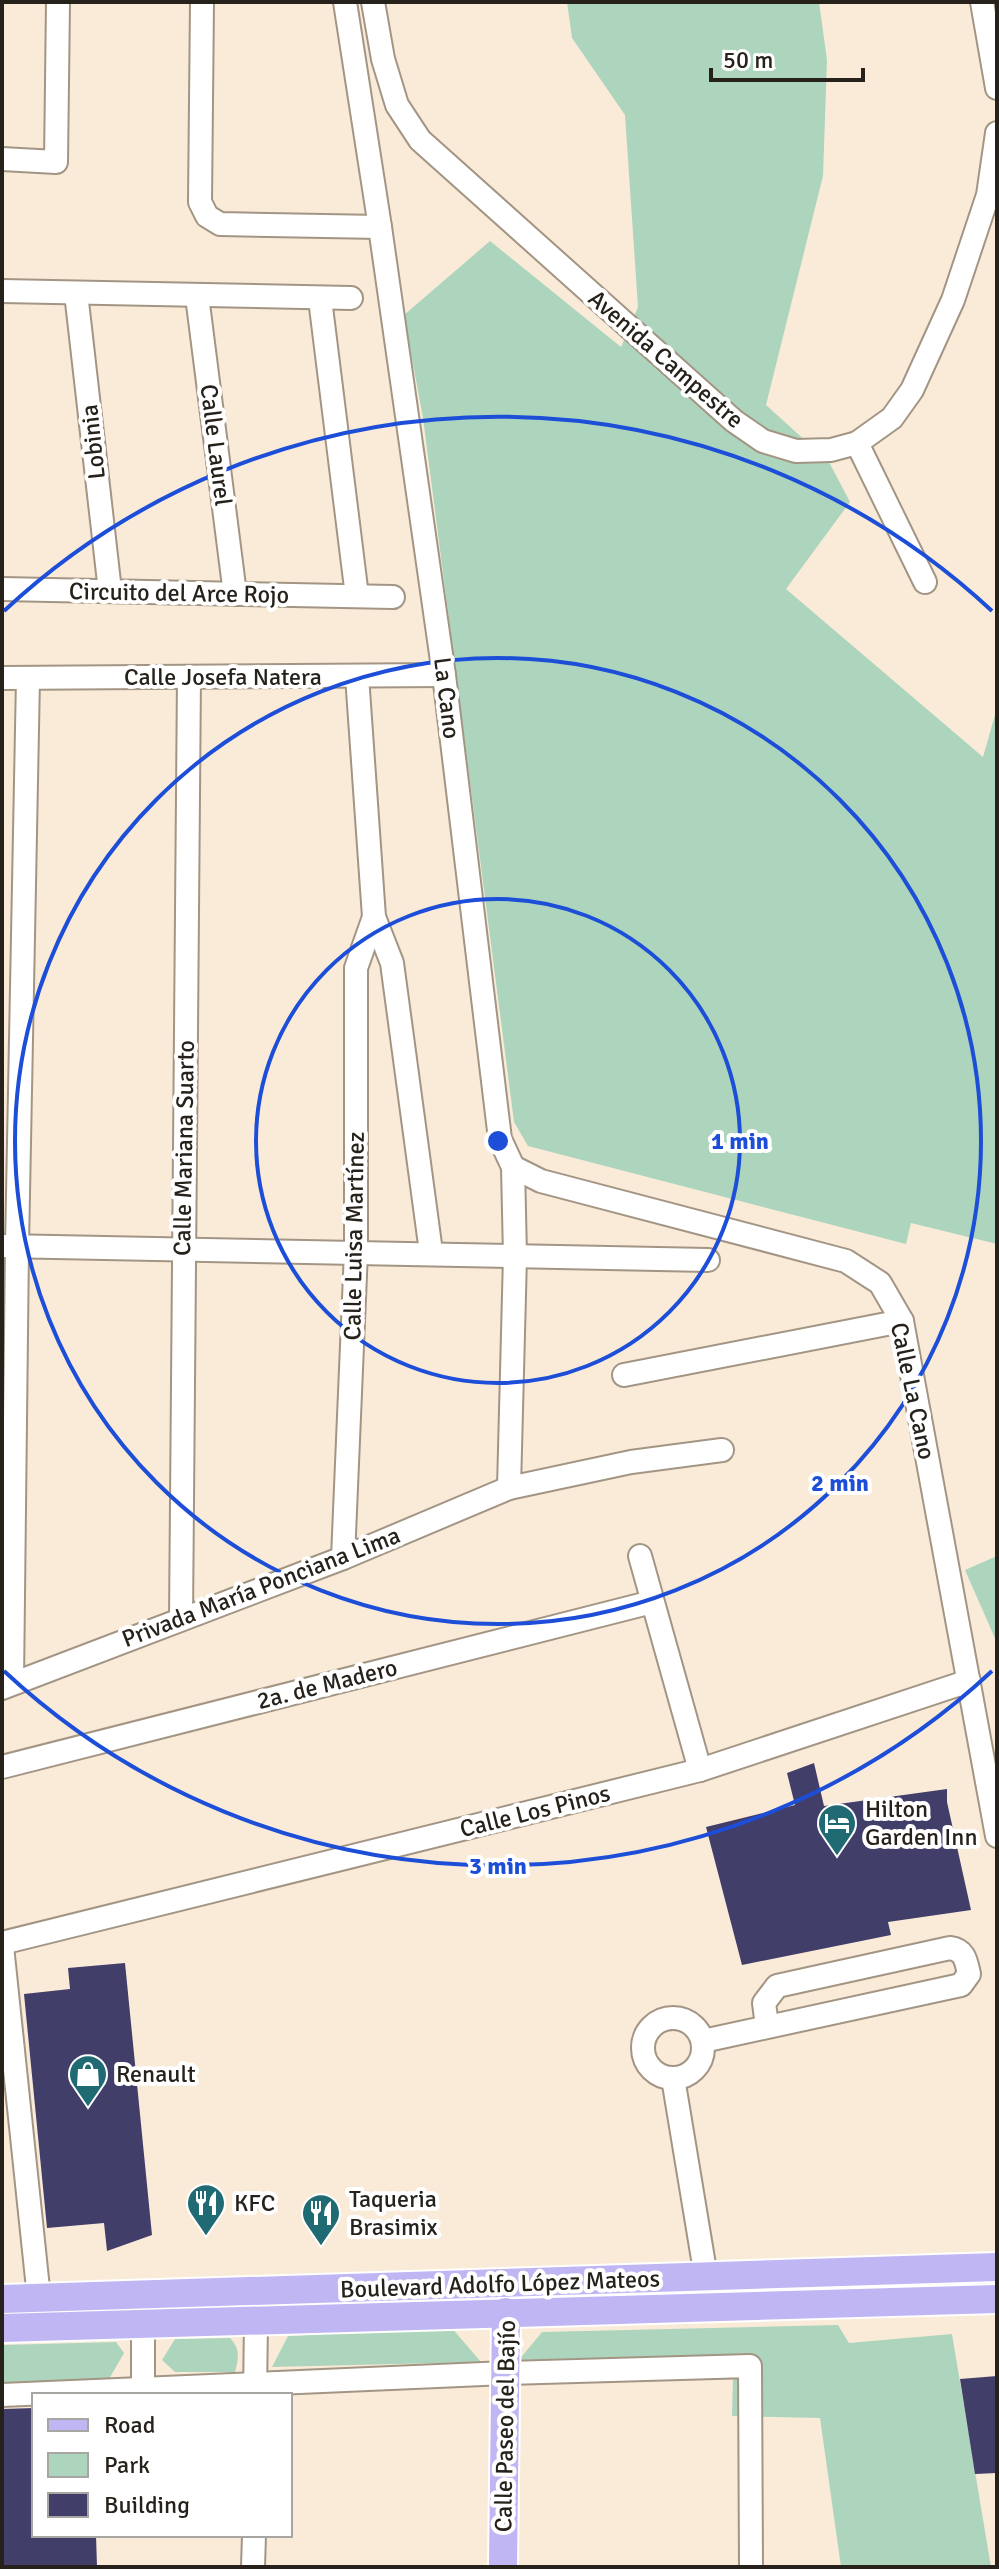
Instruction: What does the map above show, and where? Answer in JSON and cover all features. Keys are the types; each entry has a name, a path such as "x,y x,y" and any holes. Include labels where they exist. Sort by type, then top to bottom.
{"main road":[{"name":"Boulevard Adolfo López Mateos","path":"2,2299 997,2267"},
{"name":"Boulevard Adolfo López Mateos","path":"2,2328 997,2299"},
{"name":"Calle Paseo del Bajío","path":"503,2567 506,2312"}],"street":[{"path":"2,159 56,162 58,2"},
{"path":"202,2 200,202 207,216 220,224 380,227"},
{"name":"La Cano","path":"345,2 444,675 500,1139 513,1167 515,1256 509,1488"},
{"name":"Avenida Campestre","path":"373,2 383,59 397,105 420,140 734,421 763,441 796,451 831,450 857,443 892,418 912,390 953,300 988,195 997,133"},
{"path":"982,2 997,88"},
{"path":"2,291 351,298"},
{"name":"Lobinia","path":"76,293 110,591"},
{"name":"Calle Laurel","path":"197,296 235,594"},
{"path":"320,299 357,596"},
{"path":"857,443 925,582"},
{"name":"Circuito del Arce Rojo","path":"2,589 393,597"},
{"name":"Calle Josefa Natera","path":"2,678 444,675"},
{"name":"Calle Luisa Martínez","path":"357,676 374,917 392,963 431,1252"},
{"name":"Calle Mariana Suarto","path":"181,1619 189,677"},
{"path":"7,1686 9,1246 28,678"},
{"name":"Calle Luisa Martínez","path":"343,1558 356,1251 356,968 374,917"},
{"name":"Calle La Cano","path":"513,1167 541,1181 846,1261 880,1283 902,1321 997,1836"},
{"path":"9,1246 431,1252 708,1260"},
{"path":"624,1375 902,1321"},
{"name":"Privada María Ponciana Lima","path":"7,1686 343,1558 509,1488 631,1462 722,1450"},
{"path":"640,1556 700,1770"},
{"name":"2a. de Madero","path":"2,1767 652,1602"},
{"name":"Calle Los Pinos","path":"2,1945 700,1770 969,1681"},
{"path":"2,1945 39,2298"},
{"path":"703,2041 961,1985 969,1974 965,1956 950,1948 777,1986 764,2003 767,2026"},
{"path":"672,2017 694,2025 703,2041 703,2051 693,2071 673,2078 654,2072 643,2055 642,2044 651,2026 672,2017"},
{"path":"673,2078 706,2277"},
{"name":"Calle Paseo del Bajío","path":"506,2312 508,2284"},
{"path":"255,2389 256,2320"},
{"path":"143,2324 143,2388"},
{"path":"42,2393 143,2388 255,2389 506,2373 750,2366 751,2567"},
{"path":"2,2395 32,2394"},
{"path":"253,2567 254,2537"}],"green space":[{"path":"567,2 819,2 827,60 823,176 766,405 829,462 850,502 786,589 983,757 997,708 997,1244 911,1223 906,1244 528,1146 514,1122 423,418 404,315 490,241 621,347 638,307 625,115 572,38"},
{"path":"997,1556 997,1643 965,1570"},
{"path":"838,2325 849,2343 952,2334 991,2567 841,2567 820,2418 732,2416 733,2377 521,2384 518,2361 542,2332"},
{"path":"451,2327 481,2362 272,2367 288,2336"},
{"path":"230,2338 238,2354 235,2372 175,2372 162,2360 175,2339"},
{"path":"116,2342 124,2353 109,2379 2,2383 2,2345"}],"building":[{"name":"Hilton Garden Inn","path":"814,1763 824,1806 947,1789 947,1802 971,1910 888,1922 891,1935 742,1965 706,1827 795,1805 787,1773"},
{"name":"Renault","path":"125,1963 152,2235 107,2251 104,2223 47,2228 24,1994 70,1989 68,1968"},
{"path":"997,2376 997,2473 975,2474 960,2379"},
{"path":"32,2408 32,2537 96,2537 97,2567 2,2567 2,2409"}],"place":[{"name":"Hilton Garden Inn","path":"837,1857"},
{"name":"Renault","path":"88,2108"},
{"name":"KFC","path":"206,2237"},
{"name":"Taqueria Brasimix","path":"321,2247"}]}
